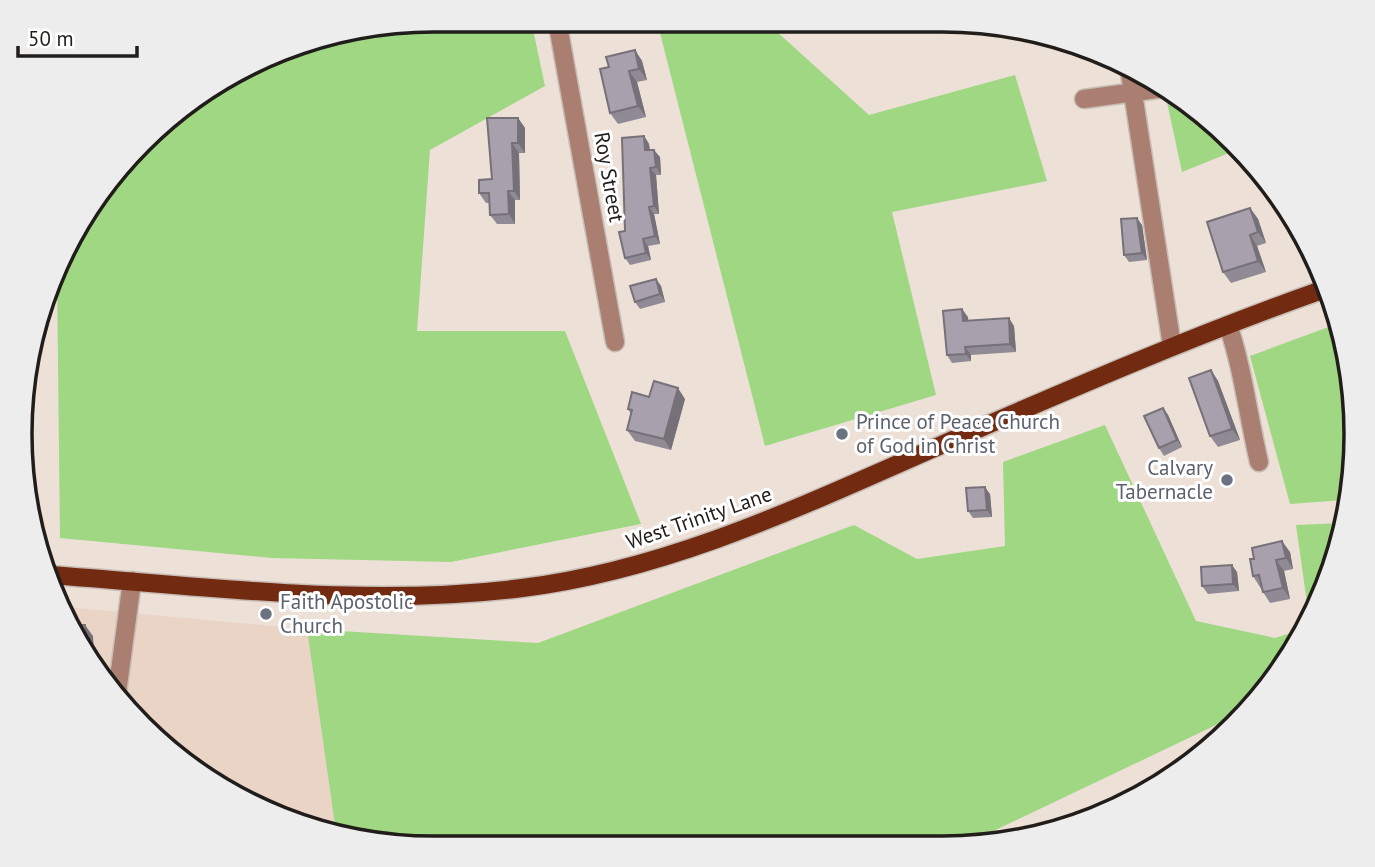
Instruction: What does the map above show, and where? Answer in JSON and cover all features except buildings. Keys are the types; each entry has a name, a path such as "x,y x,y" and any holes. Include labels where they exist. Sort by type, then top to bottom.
{"main road":[{"name":"West Trinity Lane","path":"58,576 311,594 421,597 523,588 606,573 700,546 799,507 1172,346 1317,292"}],"street":[{"name":"Roy Street","path":"559,32 615,342"},
{"path":"1131,79 1172,346"},
{"path":"1084,99 1151,90"},
{"path":"1228,325 1242,365 1243,391 1259,461"},
{"path":"118,682 132,581"}],"shaded area":[{"path":"71,608 307,629 335,823 280,805 232,782 168,736 131,699 99,657"}],"green space":[{"path":"407,32 534,32 545,86 430,150 417,331 565,331 641,524 451,562 272,558 60,538 57,293 85,232 131,168 168,131 210,99 256,73 304,53 355,39"},
{"path":"660,32 777,32 869,115 1015,75 1047,181 892,212 936,395 765,446"},
{"path":"1167,100 1207,131 1230,153 1182,172"},
{"path":"1329,327 1343,407 1343,460 1338,500 1290,504 1250,356"},
{"path":"1105,425 1196,621 1275,638 1290,633 1244,699 1221,723 991,832 968,835 434,836 381,832 335,823 307,629 538,643 854,525 917,559 1005,546 1003,462"},
{"path":"1333,523 1322,563 1307,601 1296,525"}],"place":[{"name":"Prince of Peace Church of God in Christ","path":"842,434"},
{"name":"Calvary Tabernacle","path":"1227,480"},
{"name":"Faith Apostolic Church","path":"266,614"}]}
